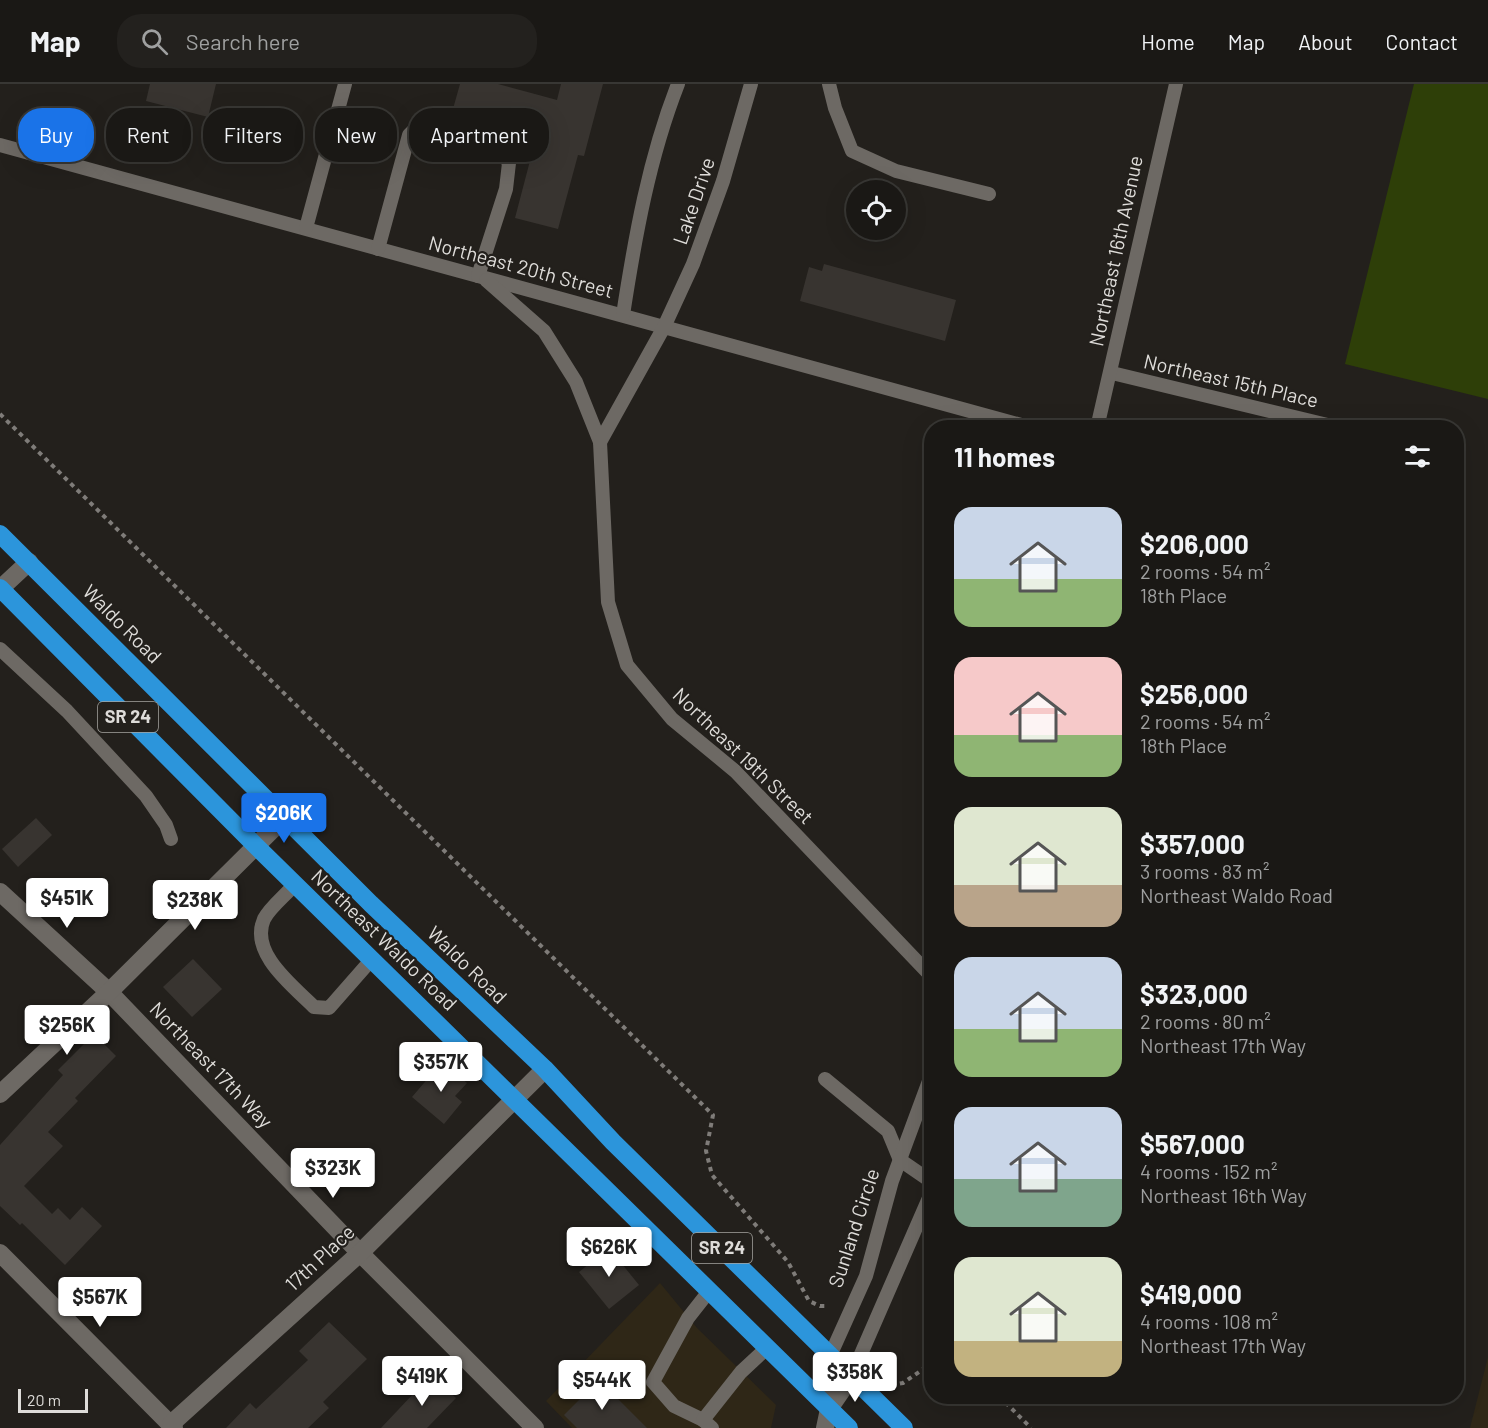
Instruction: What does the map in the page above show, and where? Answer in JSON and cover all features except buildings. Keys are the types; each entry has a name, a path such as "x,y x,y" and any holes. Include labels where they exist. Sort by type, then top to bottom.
{"highway":[{"name":"Waldo Road","path":"0,534 286,816 371,904 544,1070 613,1142 904,1428"},
{"name":"Northeast Waldo Road","path":"0,589 256,846 710,1290"},
{"name":"SR 24","path":"710,1290 849,1428"}],"street":[{"path":"0,589 28,562"},
{"path":"0,1094 109,992 286,816"},
{"name":"Northeast 17th Way","path":"0,892 109,992 360,1253 535,1428"},
{"name":"17th Place","path":"172,1426 360,1253 544,1070"},
{"path":"0,1252 172,1426"},
{"name":"Sunland Circle","path":"829,1409 830,1356"},
{"path":"825,1428 829,1409 851,1377"}],"lane":[{"path":"306,228 345,84"},
{"path":"623,315 635,238 663,123 678,84"},
{"name":"Lake Drive","path":"600,442 664,327 693,264 723,181 751,84"},
{"path":"829,84 835,108 852,151 896,171 988,194"},
{"name":"Northeast 16th Avenue","path":"1099,420 1112,373 1176,84"},
{"path":"378,249 409,135 414,130 430,126 502,153 509,163 506,189 481,277"},
{"name":"Northeast 20th Street","path":"0,145 1003,420"},
{"name":"Northeast 19th Street","path":"481,277 544,331 576,382 600,442 608,602 627,666 672,719 735,771 924,969"},
{"name":"Northeast 15th Place","path":"1112,373 1307,420"},
{"path":"0,649 67,711 146,796 166,825 171,839"},
{"path":"296,884 265,917 260,935 267,956 314,1007 329,1008 372,959"},
{"path":"825,1080 888,1131 900,1160 924,1176"},
{"name":"Sunland Circle","path":"830,1356 866,1276 900,1160 924,1094"},
{"path":"851,1377 924,1209"},
{"path":"710,1290 688,1318 653,1382 674,1406 708,1424 741,1372 768,1347"}],"path":[{"path":"0,414 713,1115 706,1151 712,1175 788,1262 809,1301 826,1306"},
{"path":"885,1381 891,1385 903,1383 924,1369"},
{"path":"1007,1404 1031,1428"}],"shaded area":[{"path":"660,1283 697,1328 776,1405 771,1428 572,1428 546,1401"},
{"path":"1488,1357 1488,1428 1470,1428"}],"green space":[{"path":"1414,84 1488,84 1488,399 1345,364"}]}
